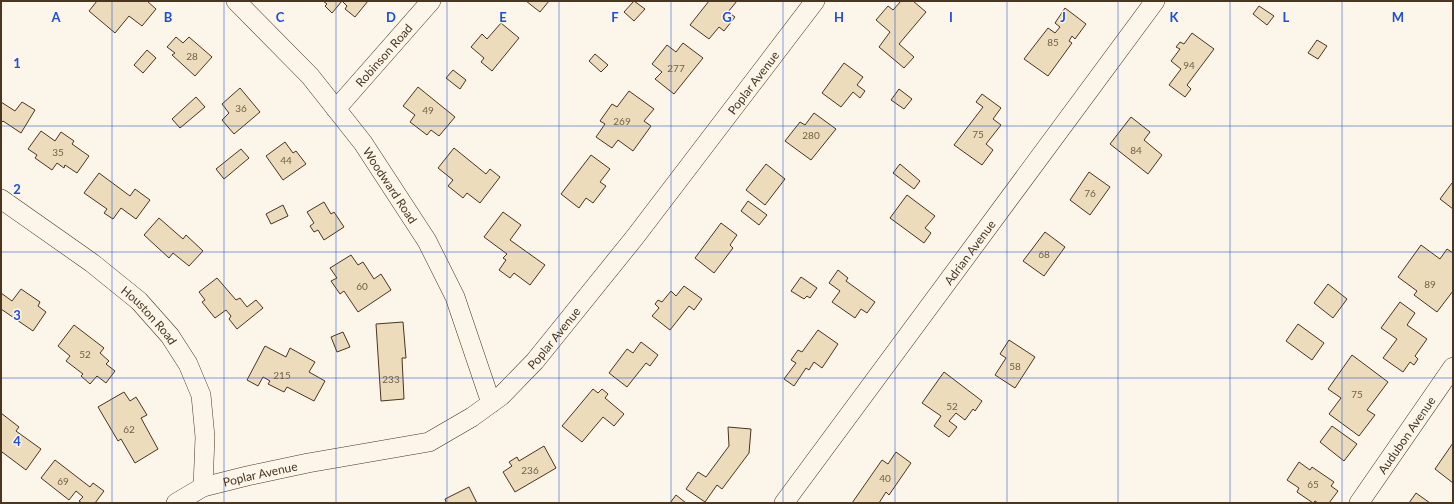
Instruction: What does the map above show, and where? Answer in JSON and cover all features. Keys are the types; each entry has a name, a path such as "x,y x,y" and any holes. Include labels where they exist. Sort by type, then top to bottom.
{"street":[{"name":"Woodward Road","path":"236,1 310,76 363,143 427,241 455,296 491,403"},
{"name":"Robinson Road","path":"336,109 431,1"},
{"name":"Poplar Avenue","path":"176,503 204,487 247,476 308,463 429,442 472,417 501,396 535,361 635,237 815,1"},
{"name":"Adrian Avenue","path":"784,503 1155,1"},
{"name":"Houston Road","path":"1,199 104,273 139,301 170,336 188,364 201,394 205,437 204,487"},
{"name":"Audubon Avenue","path":"1359,503 1453,367"}],"building":[{"path":"97,1 147,1 156,9 142,26 129,16 115,33 89,11"},
{"path":"323,1 342,1 332,13 325,6 327,4"},
{"path":"342,1 368,1 355,17 345,9 347,6"},
{"path":"526,1 549,1 540,12"},
{"path":"634,1 645,9 634,21 624,12"},
{"path":"709,1 737,1 728,12 735,17 724,31 719,27 709,39 690,25"},
{"path":"901,1 913,1 926,12 899,44 914,57 904,68 879,47 890,32 876,20 888,6 893,10"},
{"path":"1259,6 1274,16 1267,25 1253,14"},
{"path":"1065,8 1086,24 1075,39 1072,36 1069,41 1072,43 1048,76 1024,59 1048,28 1055,33 1060,27 1055,23"},
{"path":"501,23 519,38 492,71 481,62 484,58 471,47 482,34 487,39"},
{"path":"1192,33 1214,49 1187,85 1191,89 1185,97 1169,85 1181,69 1171,61 1180,49 1176,47 1180,42 1184,44"},
{"path":"176,37 183,43 189,37 212,57 195,76 172,55 175,53 167,47"},
{"path":"1317,40 1327,46 1318,59 1308,53"},
{"path":"683,43 703,58 674,94 655,79 662,72 652,64 667,45 676,52"},
{"path":"147,50 156,58 143,73 134,65"},
{"path":"595,54 608,65 601,72 589,61"},
{"path":"844,63 863,77 857,85 865,91 860,98 853,92 841,107 822,93"},
{"path":"453,70 466,80 460,89 446,78"},
{"path":"418,87 455,117 439,136 431,130 427,135 410,122 415,115 403,106"},
{"path":"240,88 260,112 234,134 222,120 229,113 222,104"},
{"path":"899,89 912,99 904,109 891,100"},
{"path":"629,91 654,109 644,121 651,126 633,151 618,140 612,148 596,137 605,124 600,121 612,104 617,107"},
{"path":"982,94 1001,108 993,119 1001,125 986,144 993,150 982,165 954,145 983,107 976,102"},
{"path":"196,97 205,107 180,128 172,119"},
{"path":"1,102 15,111 22,102 35,110 21,133 3,121 1,123"},
{"path":"814,113 836,129 811,160 785,141 800,122 805,125"},
{"path":"1131,117 1150,132 1144,140 1162,155 1148,174 1110,144"},
{"path":"41,131 55,141 61,132 74,141 72,144 89,156 77,173 65,165 64,168 57,163 52,170 35,158 37,155 28,149"},
{"path":"285,142 293,153 296,151 306,164 283,180 266,156"},
{"path":"454,148 486,174 490,169 500,177 480,203 467,193 463,198 448,186 453,180 438,168"},
{"path":"241,149 249,158 224,179 216,169"},
{"path":"591,155 610,169 600,182 606,186 593,203 586,198 579,208 561,194"},
{"path":"766,164 785,179 765,205 746,190"},
{"path":"900,164 920,181 914,189 893,173"},
{"path":"1089,172 1110,187 1090,215 1070,200"},
{"path":"99,173 130,196 135,189 150,200 136,219 121,208 113,219 104,213 107,209 84,193"},
{"path":"1452,183 1453,184 1453,209 1440,199"},
{"path":"907,195 935,216 925,228 931,233 924,243 890,218"},
{"path":"748,201 767,215 759,225 741,211"},
{"path":"324,202 331,214 334,212 344,227 324,240 318,230 314,232 310,226 314,223 307,212"},
{"path":"283,205 288,216 271,224 266,214"},
{"path":"503,212 521,225 510,240 545,265 530,285 514,273 510,278 499,270 506,260 503,258 507,254 484,237"},
{"path":"159,218 183,239 186,235 203,251 189,266 173,253 169,258 144,235"},
{"path":"721,223 737,235 730,245 733,248 714,273 695,258"},
{"path":"1045,232 1065,247 1044,276 1023,261"},
{"path":"1421,245 1440,259 1447,249 1453,253 1453,291 1437,312 1414,295 1417,291 1398,277"},
{"path":"351,255 358,265 363,262 374,279 381,274 391,290 358,312 344,291 340,294 331,281 337,278 330,268"},
{"path":"838,270 848,278 846,281 875,302 867,313 861,309 855,318 832,302 840,291 829,283"},
{"path":"801,277 817,288 810,298 807,296 804,299 791,291"},
{"path":"217,278 236,300 240,298 247,307 256,300 263,308 237,329 229,319 231,316 226,310 215,318 202,302 205,300 199,292"},
{"path":"1328,284 1347,299 1333,318 1314,303"},
{"path":"684,286 702,299 694,310 689,306 670,330 652,316 659,308 655,304 658,300 662,302 671,291 676,296"},
{"path":"21,289 40,302 38,306 46,312 33,331 1,309 1,293 12,301"},
{"path":"1400,302 1415,313 1407,325 1427,339 1415,356 1418,359 1414,365 1410,362 1403,372 1383,358 1397,339 1381,328"},
{"path":"403,322 406,358 402,358 404,399 381,401 376,324"},
{"path":"1298,324 1324,343 1312,360 1286,341"},
{"path":"74,325 104,348 100,353 109,361 106,364 115,371 106,383 97,376 90,384 81,376 83,374 66,361 70,356 58,346"},
{"path":"818,330 838,344 822,368 814,362 809,370 806,368 794,386 784,379 796,363 791,360 798,350 802,352"},
{"path":"343,332 350,347 337,352 331,337"},
{"path":"1009,340 1035,357 1015,388 995,375 1006,358 1000,354"},
{"path":"641,342 658,355 650,366 646,363 627,387 609,373 627,349 633,353"},
{"path":"265,346 286,357 290,348 315,362 309,372 325,381 314,401 287,387 284,392 268,384 270,381 263,377 258,386 247,380"},
{"path":"1352,355 1388,382 1367,410 1375,415 1359,436 1329,414 1341,398 1328,389"},
{"path":"944,372 982,401 975,411 973,409 965,420 956,413 949,421 957,427 949,437 934,426 941,416 922,403"},
{"path":"593,389 598,393 602,389 608,394 605,398 624,414 614,426 603,417 582,442 562,426"},
{"path":"124,392 130,401 136,397 147,415 141,418 158,449 135,463 121,439 118,441 98,407"},
{"path":"1,413 19,427 16,431 41,449 26,470 2,452 1,454"},
{"path":"1332,426 1357,444 1344,461 1320,442"},
{"path":"728,427 751,429 749,453 722,489 717,485 705,502 686,489 698,472 706,477 729,446"},
{"path":"1453,443 1453,483 1435,469"},
{"path":"544,446 556,468 515,492 503,472 512,466 509,462 517,457 519,461"},
{"path":"896,452 911,463 889,495 886,492 879,503 852,503 882,460 888,464"},
{"path":"55,460 90,487 93,483 104,491 95,503 82,503 79,501 83,497 76,491 69,500 41,478"},
{"path":"1299,462 1310,470 1312,467 1334,482 1331,486 1338,491 1329,503 1318,503 1315,501 1313,503 1297,492 1299,488 1287,480"},
{"path":"469,487 477,503 445,503 445,499"},
{"path":"1416,493 1430,503 1409,503"},
{"path":"676,495 686,503 670,503"}]}
